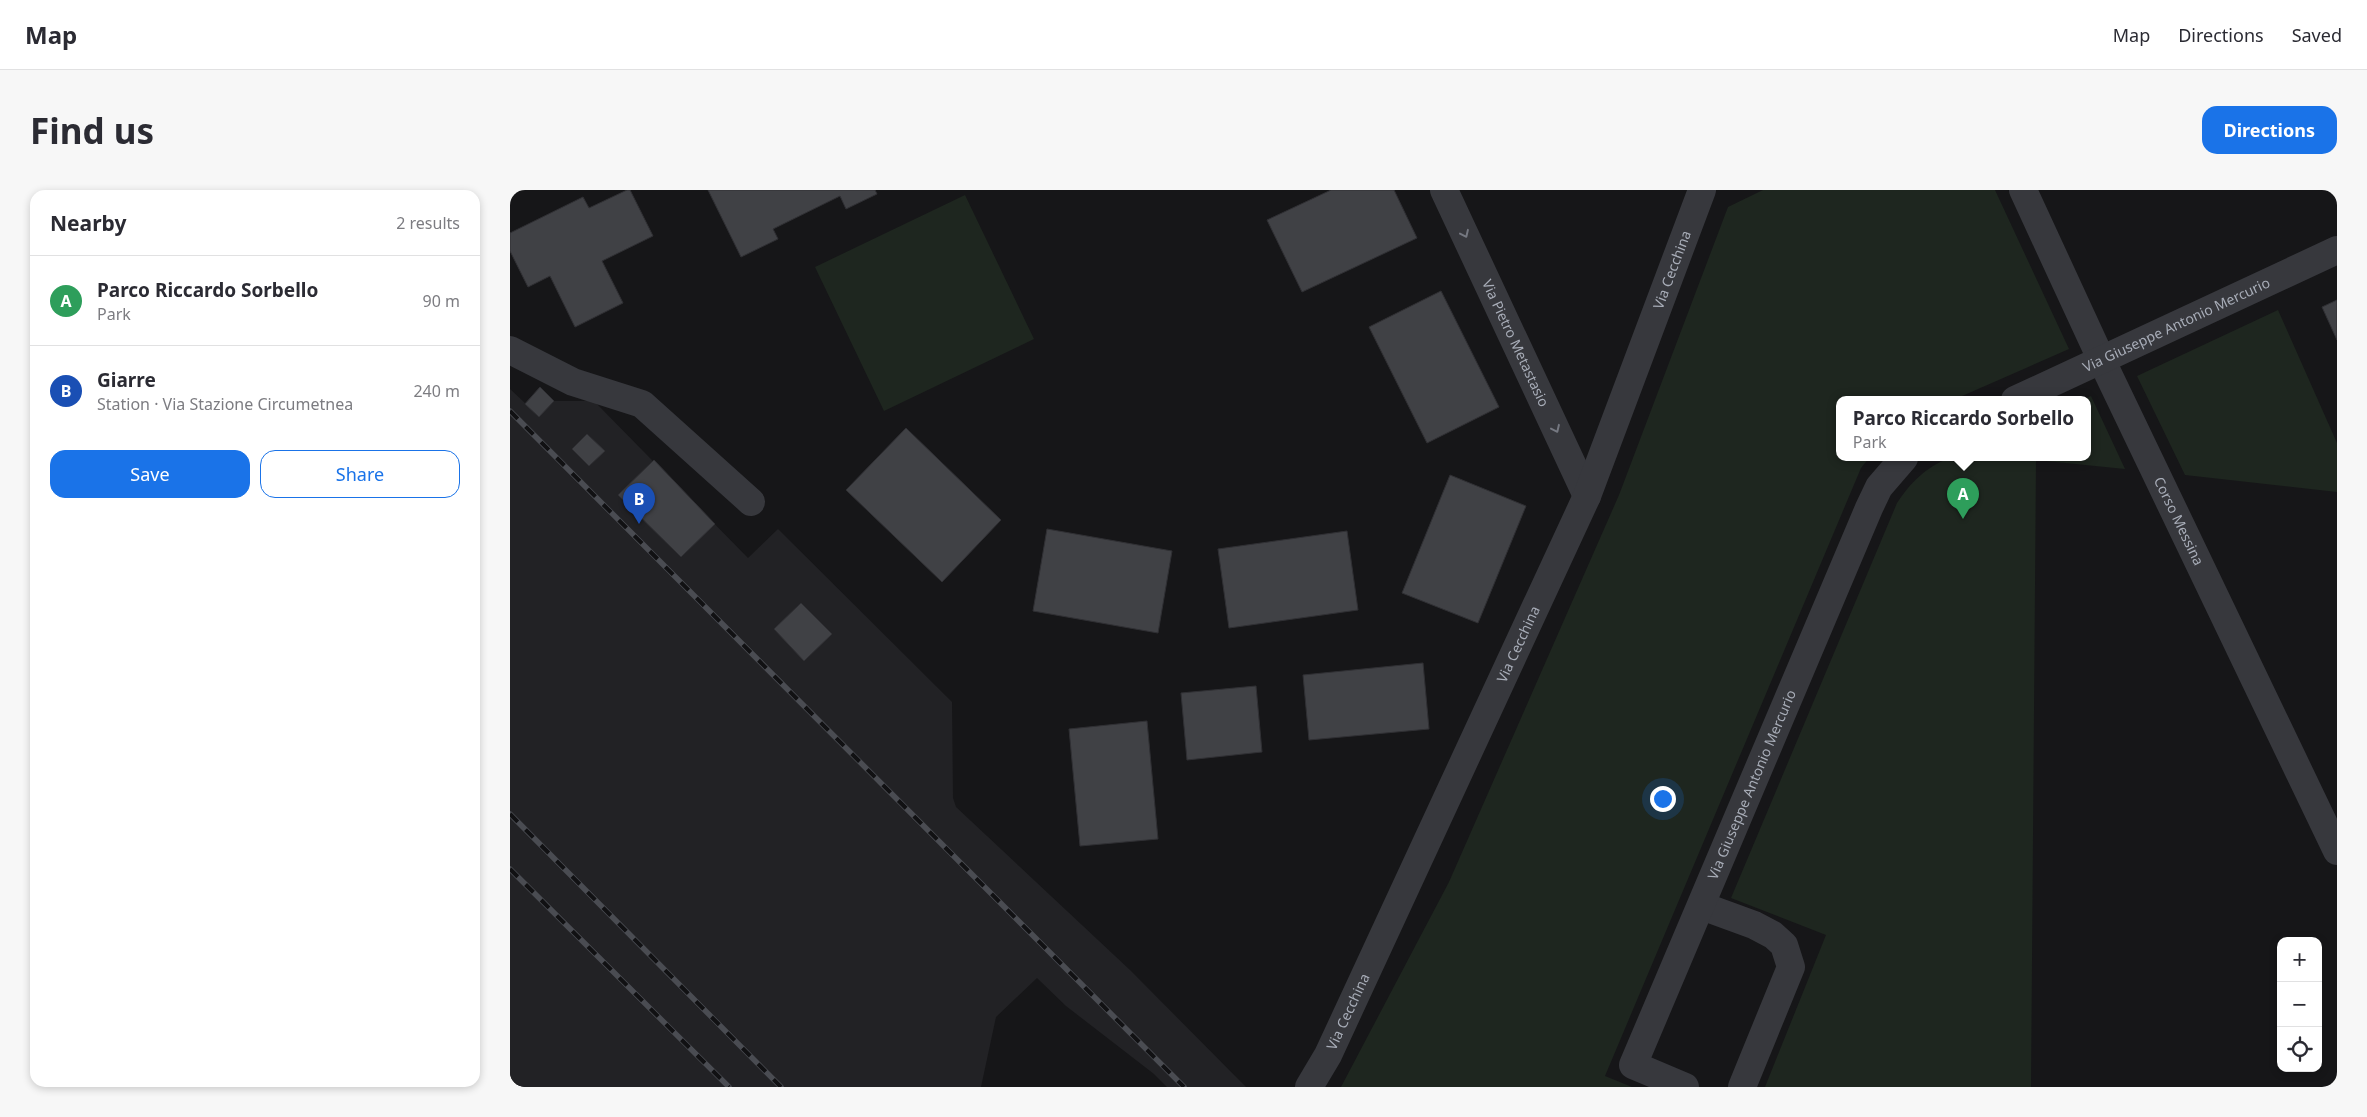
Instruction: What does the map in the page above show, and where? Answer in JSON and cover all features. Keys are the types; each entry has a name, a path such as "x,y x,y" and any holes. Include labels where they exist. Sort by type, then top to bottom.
{"street":[{"name":"Via Pietro Metastasio","path":"1444,190 1587,496"},
{"name":"Via Cecchina","path":"1309,1087 1328,1055 1587,496 1702,190"},
{"name":"Corso Messina","path":"2023,190 2102,361 2337,851"},
{"name":"Via Giuseppe Antonio Mercurio","path":"2024,396 2337,250"},
{"path":"510,350 573,382 642,404 751,502"},
{"name":"Via Giuseppe Antonio Mercurio","path":"1685,1087 1633,1065 1702,906 1869,508 1879,487 1901,461"},
{"path":"1702,906 1754,925 1773,935 1784,945 1791,967 1742,1087"}],"shaded area":[{"path":"1763,190 1995,190 2069,349 1962,396 1836,396 1836,461 1867,461 1861,468 1605,1076 1632,1087 1341,1087 1449,882 1619,495 1728,207"},
{"path":"965,195 1034,339 884,411 815,267"},
{"path":"2278,310 2337,443 2337,492 2185,475 2137,376"},
{"path":"540,387 554,401 594,401 748,558 778,529 952,702 953,798 956,807 1130,970 1246,1087 1167,1087 1154,1074 1066,1006 1037,978 996,1017 981,1087 510,1087 510,389 525,403"},
{"path":"2091,396 2125,469 2046,461 2091,461"},
{"path":"1943,461 2036,461 2031,1087 1765,1087 1826,935 1731,898 1897,503 1919,476"}],"building":[{"path":"630,190 653,236 602,261 623,303 575,327 550,276 528,287 510,251 510,233 583,197 589,208"},
{"path":"708,190 875,190 877,194 846,209 840,196 773,229 778,239 741,257"},
{"path":"1331,190 1394,190 1417,238 1302,292 1267,220"},
{"path":"1441,291 1499,407 1427,443 1369,327"},
{"path":"2337,300 2337,340 2322,307"},
{"path":"540,387 554,401 539,417 525,404"},
{"path":"906,428 1001,520 942,582 846,490"},
{"path":"587,434 605,451 589,466 572,449"},
{"path":"654,460 715,524 681,557 618,495"},
{"path":"1450,475 1526,506 1478,623 1402,593"},
{"path":"1047,529 1172,551 1158,633 1033,611"},
{"path":"1347,531 1358,610 1229,628 1218,549"},
{"path":"801,603 832,634 804,661 774,629"},
{"path":"1423,663 1429,729 1309,740 1303,675"},
{"path":"1256,686 1262,752 1187,760 1181,693"},
{"path":"1147,721 1158,839 1080,846 1069,729"}],"railway":[{"path":"510,411 1184,1087"},
{"path":"510,814 781,1087"},
{"path":"510,869 729,1087"}],"place":[{"name":"Parco Riccardo Sorbello","path":"1963,519"},
{"name":"Giarre","path":"639,524"}]}
